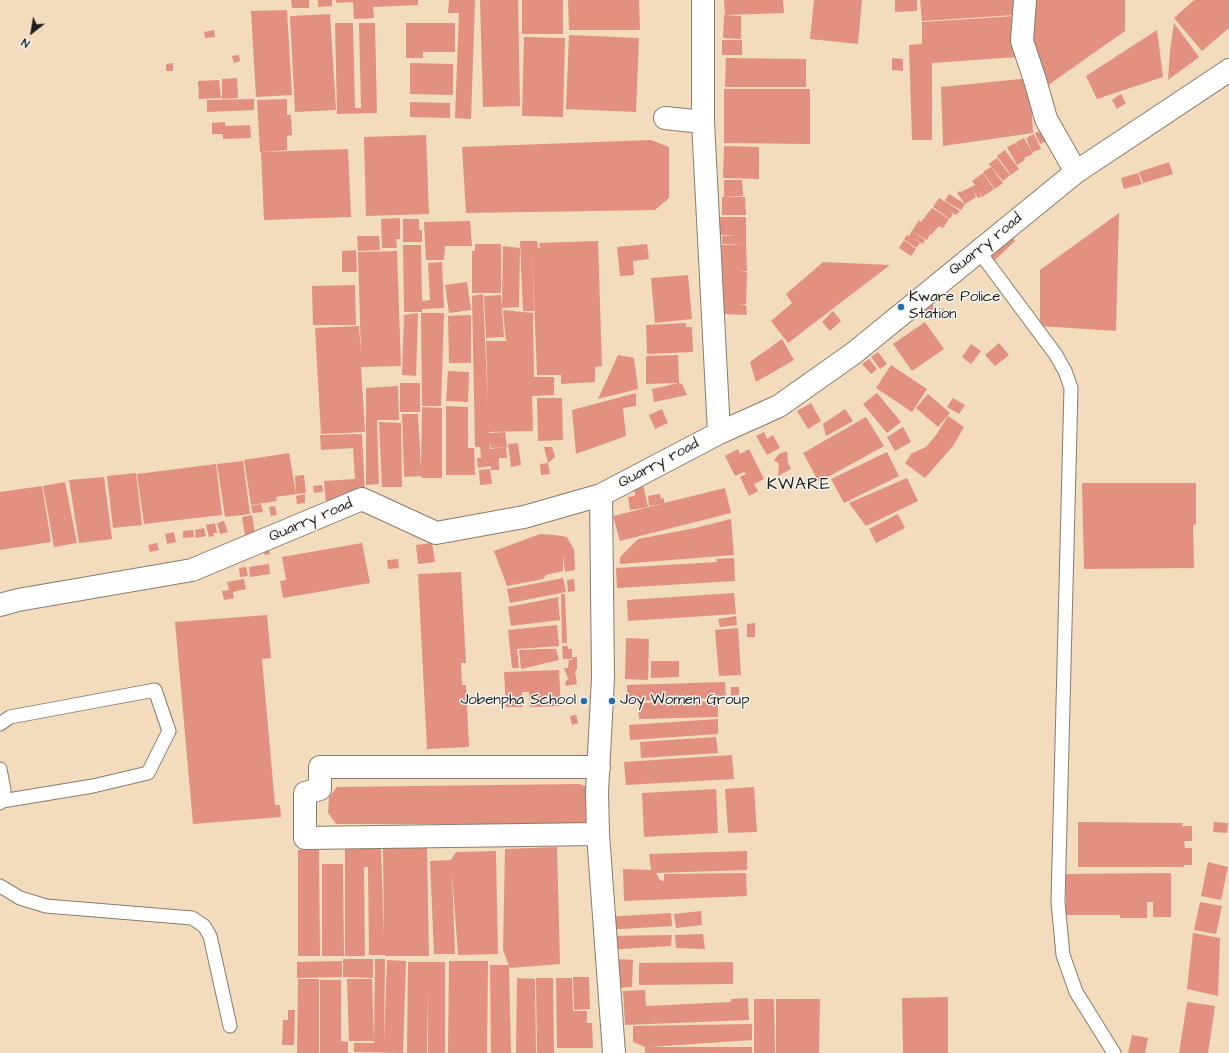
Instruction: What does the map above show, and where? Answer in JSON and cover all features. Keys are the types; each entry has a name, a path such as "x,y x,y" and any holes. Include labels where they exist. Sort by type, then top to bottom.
{"street":[{"path":"703,0 703,122 719,433"},
{"path":"1025,0 1022,41 1046,119 1076,172"},
{"name":"Quarry road","path":"0,605 18,600 192,570 362,499 436,533 524,517 601,495 719,433 779,406 854,353 978,250 1076,172 1229,70"},
{"path":"665,118 703,122"},
{"path":"601,495 603,678 597,792 598,834 614,1053"},
{"path":"598,834 305,838 305,793 320,789 320,767 599,767"}],"lane":[{"path":"978,250 1056,355 1071,388 1058,902 1063,955 1076,992 1114,1053"},
{"path":"0,724 10,717 155,690 169,731 148,773 93,786 1,802 4,790 0,769"},
{"path":"0,886 20,898 46,906 192,918 204,926 210,936 230,1026"}],"building":[{"path":"291,0 309,0 309,8 292,8"},
{"path":"318,0 332,0 332,6 318,7"},
{"path":"336,0 418,0 418,5 373,7 374,18 354,19 353,2 336,3"},
{"path":"449,0 475,0 471,119 455,118 459,13 448,13"},
{"path":"480,0 518,0 520,106 483,107"},
{"path":"522,0 563,0 563,34 522,34"},
{"path":"568,0 639,0 640,30 569,30"},
{"path":"724,0 783,0 784,13 725,15"},
{"path":"814,0 862,0 858,44 810,39"},
{"path":"895,0 917,0 917,11 895,12"},
{"path":"920,0 1015,0 1015,15 922,21"},
{"path":"1034,0 1125,0 1125,31 1044,88 1034,60"},
{"path":"1194,0 1229,0 1229,28 1202,51 1174,18"},
{"path":"287,10 292,95 256,97 251,11"},
{"path":"330,14 336,110 295,112 290,16"},
{"path":"724,15 741,16 741,39 723,38"},
{"path":"1015,16 1016,57 932,63 932,140 912,140 909,45 922,44 922,22"},
{"path":"335,23 353,23 355,108 361,108 359,23 375,23 377,113 337,114"},
{"path":"406,23 455,23 455,52 423,52 423,58 406,58"},
{"path":"1174,23 1199,57 1168,80 1170,51"},
{"path":"214,30 215,37 205,38 204,32"},
{"path":"1157,30 1163,77 1097,99 1086,76"},
{"path":"569,35 639,38 636,112 566,109"},
{"path":"524,37 565,38 563,117 522,116"},
{"path":"722,40 742,40 742,55 722,55"},
{"path":"239,55 240,61 234,63 232,56"},
{"path":"726,58 806,59 806,87 725,87"},
{"path":"892,58 903,59 903,71 892,70"},
{"path":"173,63 173,71 166,71 166,64"},
{"path":"410,63 453,64 453,95 410,94"},
{"path":"237,78 238,98 222,99 222,79"},
{"path":"1030,78 1033,133 943,146 941,87"},
{"path":"219,80 221,98 199,99 198,81"},
{"path":"724,89 810,89 810,144 724,143"},
{"path":"1121,94 1126,103 1117,109 1112,100"},
{"path":"254,99 254,110 207,112 207,100"},
{"path":"287,99 287,115 291,115 292,135 287,136 287,150 260,152 257,100"},
{"path":"410,102 450,103 450,118 410,117"},
{"path":"225,122 225,126 250,125 251,138 223,139 223,134 212,134 212,123"},
{"path":"1044,130 1048,141 1040,144 1035,133"},
{"path":"1034,134 1041,149 1032,152 1026,138"},
{"path":"426,135 429,214 366,216 364,137"},
{"path":"1024,138 1033,154 1024,158 1025,160 1017,165 1007,147 1016,143 1023,156 1016,142"},
{"path":"651,140 669,147 669,198 655,210 466,213 462,147"},
{"path":"724,146 759,147 759,179 723,178"},
{"path":"348,149 351,217 264,220 261,152"},
{"path":"1005,150 1019,169 1011,175 997,156"},
{"path":"997,158 1010,175 1003,181 989,164"},
{"path":"1169,162 1173,174 1143,183 1139,172"},
{"path":"991,167 1003,183 995,189 983,172"},
{"path":"983,173 994,189 982,197 979,191 981,197 978,198 973,190 976,197 965,204 957,193 960,191 964,196 961,192 975,185 972,181"},
{"path":"1138,173 1142,184 1124,189 1121,178"},
{"path":"724,180 742,180 743,196 724,197"},
{"path":"949,194 965,204 961,210 945,201"},
{"path":"722,197 745,197 746,215 722,215"},
{"path":"939,198 960,211 956,215 950,211 953,214 950,219 933,207"},
{"path":"932,208 949,219 943,228 939,226 931,235 930,234 927,240 912,231 919,220 921,222"},
{"path":"1119,213 1116,331 1040,326 1040,270"},
{"path":"720,217 746,217 746,244 722,244 722,236 736,235 720,235"},
{"path":"400,218 400,239 396,239 397,248 382,248 381,219"},
{"path":"403,219 419,219 419,230 422,230 422,242 403,242"},
{"path":"470,221 472,246 445,246 444,260 426,260 424,222"},
{"path":"912,231 925,240 923,244 912,238 920,243 916,248 904,239 907,235 909,236"},
{"path":"1009,234 1015,241 995,260 989,254"},
{"path":"357,236 379,236 380,250 358,251"},
{"path":"904,240 916,249 911,256 899,248"},
{"path":"520,241 537,241 538,248 540,248 539,243 598,241 602,366 595,367 595,382 561,384 561,375 537,375 532,248 534,311 523,311"},
{"path":"475,244 501,244 501,293 472,293 472,251 475,251"},
{"path":"647,244 649,259 633,261 634,275 620,276 617,247"},
{"path":"746,244 747,271 740,272 747,272 746,304 740,305 746,305 747,315 721,314 723,283 721,245"},
{"path":"403,245 421,245 422,301 430,300 428,263 442,262 444,308 422,309 422,312 404,312"},
{"path":"503,246 520,248 519,307 502,308"},
{"path":"356,250 357,272 342,272 342,251"},
{"path":"397,251 401,366 361,367 365,432 321,434 315,328 359,326 361,355 358,252"},
{"path":"823,262 890,265 788,343 771,321 792,303 786,294"},
{"path":"688,275 692,319 655,323 651,278"},
{"path":"467,282 471,310 449,313 445,285"},
{"path":"355,285 356,325 313,325 312,286"},
{"path":"483,294 488,408 486,341 506,341 503,310 533,313 534,377 554,377 554,395 532,396 533,431 489,432 505,432 507,458 499,458 499,470 491,470 491,466 478,468 477,458 481,458 480,447 475,447 472,296","holes":["490,441 491,448 505,447 490,449"]},
{"path":"501,295 504,337 486,338 484,296"},
{"path":"928,301 935,307 926,318 919,313"},
{"path":"943,308 946,315 934,320 931,313"},
{"path":"833,311 841,321 830,331 822,322"},
{"path":"418,313 416,376 402,375 404,315"},
{"path":"421,313 444,313 441,406 422,406"},
{"path":"471,315 471,363 449,363 448,316"},
{"path":"925,322 944,349 912,371 893,344"},
{"path":"686,323 686,327 692,327 693,352 647,354 646,325"},
{"path":"782,339 794,360 756,382 750,362"},
{"path":"999,343 1009,355 995,366 985,355"},
{"path":"971,344 981,351 971,364 962,357"},
{"path":"878,352 887,364 880,369 871,357"},
{"path":"618,355 634,358 638,389 598,399"},
{"path":"678,355 679,383 646,384 646,356"},
{"path":"869,359 877,369 871,374 862,364"},
{"path":"891,365 927,389 912,412 876,388"},
{"path":"448,371 469,372 468,402 446,401"},
{"path":"400,383 420,383 420,412 400,412"},
{"path":"679,383 682,384 687,395 654,402 652,389"},
{"path":"398,386 399,420 377,420 379,484 366,485 366,388"},
{"path":"636,393 636,406 623,408 626,436 576,454 572,410"},
{"path":"877,393 901,422 887,433 863,404"},
{"path":"928,394 950,413 938,427 916,408"},
{"path":"537,398 562,398 563,440 538,441"},
{"path":"953,398 965,405 959,414 947,407"},
{"path":"811,403 821,421 808,429 797,411"},
{"path":"446,406 468,407 468,448 474,448 475,475 446,475"},
{"path":"422,407 442,408 442,478 422,478 421,476 404,477 402,414 418,414 421,469"},
{"path":"662,409 668,423 655,429 649,415"},
{"path":"845,409 853,421 826,436 823,424"},
{"path":"948,416 964,427 953,446 925,478 905,463 912,453 926,447 936,435"},
{"path":"866,417 884,446 819,482 803,453"},
{"path":"379,422 401,423 402,487 382,487"},
{"path":"903,427 911,442 895,451 887,437"},
{"path":"764,432 767,439 773,435 780,448 767,455 756,436"},
{"path":"362,434 365,495 350,500 326,502 324,481 355,479 353,448 321,450 320,435"},
{"path":"518,443 521,465 511,467 508,444"},
{"path":"544,447 552,447 555,457 548,463"},
{"path":"738,449 740,454 749,449 764,479 754,484 758,491 749,496 740,477 746,474 744,472 735,476 725,456"},
{"path":"787,451 788,463 791,469 778,476 779,464 774,460 779,454"},
{"path":"887,452 899,476 844,503 831,479"},
{"path":"289,453 296,494 276,497 277,501 251,505 244,460"},
{"path":"243,461 250,514 225,517 217,464"},
{"path":"548,463 550,474 541,475 540,464"},
{"path":"216,464 222,515 144,524 137,474"},
{"path":"490,469 492,484 480,485 479,470"},
{"path":"136,473 142,525 113,528 107,476"},
{"path":"304,475 306,493 296,494 295,476"},
{"path":"104,477 112,539 79,543 69,480"},
{"path":"907,478 918,501 866,526 849,503"},
{"path":"65,482 77,543 54,547 43,486"},
{"path":"1082,483 1196,483 1196,524 1193,525 1194,568 1084,569"},
{"path":"322,485 323,492 314,493 313,486"},
{"path":"643,485 648,507 630,510 628,497 635,496 634,487"},
{"path":"42,486 51,542 0,550 0,492"},
{"path":"725,488 731,513 620,541 613,516 661,504 649,506 648,496 660,494 661,499 664,498 664,503"},
{"path":"305,494 305,503 297,504 296,496"},
{"path":"261,504 263,512 253,513 251,506"},
{"path":"275,506 277,515 271,516 269,507"},
{"path":"898,514 905,528 876,543 869,529"},
{"path":"252,515 255,534 245,535 242,517"},
{"path":"731,519 734,555 620,564 620,557 638,539 695,528"},
{"path":"224,521 228,532 220,534 217,523"},
{"path":"215,523 217,533 213,533 214,536 209,537 206,525"},
{"path":"204,528 206,536 196,538 195,530"},
{"path":"193,530 194,537 183,538 183,531"},
{"path":"174,532 176,542 167,544 165,534"},
{"path":"540,534 567,537 574,550 575,570 565,572 563,554 563,571 546,575 543,579 507,586 494,551"},
{"path":"157,543 159,550 150,552 148,545"},
{"path":"362,543 370,583 283,598 280,581 286,580 282,557"},
{"path":"432,543 435,562 418,564 416,545"},
{"path":"268,546 270,554 265,555 262,548"},
{"path":"734,558 735,581 617,588 616,568 717,562 716,559"},
{"path":"398,559 399,568 388,569 387,560"},
{"path":"269,564 270,574 250,577 249,567"},
{"path":"246,567 248,576 240,577 239,568"},
{"path":"461,572 466,663 461,663 462,685 466,685 469,747 427,749 418,574"},
{"path":"563,578 566,592 510,603 507,589"},
{"path":"244,579 246,589 233,592 234,598 224,600 222,591 229,590 227,582"},
{"path":"574,579 575,591 568,592 567,580"},
{"path":"734,593 736,614 628,621 627,600"},
{"path":"561,594 565,594 567,643 562,643"},
{"path":"559,597 560,620 511,626 508,607"},
{"path":"267,615 271,658 262,659 275,805 280,805 281,817 193,824 175,622"},
{"path":"736,616 737,625 720,627 718,619"},
{"path":"755,623 755,637 747,637 747,624"},
{"path":"557,625 559,646 517,649 519,668 512,668 508,630"},
{"path":"738,628 741,675 719,676 715,630"},
{"path":"626,638 649,639 648,680 625,679"},
{"path":"562,646 568,646 568,649 572,649 572,659 563,659"},
{"path":"556,649 559,660 521,669 519,650"},
{"path":"573,657 577,657 577,669 575,672 577,684 566,686 565,682 568,679 564,668 568,668 569,660 572,660"},
{"path":"651,661 679,661 679,677 651,678"},
{"path":"559,670 561,706 530,707 529,692 522,692 523,707 506,707 504,672"},
{"path":"725,682 726,698 627,701 627,685"},
{"path":"731,687 739,687 739,695 731,696"},
{"path":"718,701 718,717 639,719 638,703"},
{"path":"576,715 578,723 572,725 570,716"},
{"path":"718,719 718,734 630,740 629,725"},
{"path":"716,737 718,753 641,758 640,742"},
{"path":"732,755 734,779 626,785 624,762"},
{"path":"579,784 597,790 597,817 583,824 336,824 328,813 329,797 337,787"},
{"path":"754,787 757,832 728,833 725,789"},
{"path":"716,789 718,833 644,837 642,793"},
{"path":"1078,822 1183,823 1182,826 1192,826 1192,841 1184,841 1185,848 1192,848 1192,865 1184,865 1184,867 1078,867"},
{"path":"1214,822 1228,823 1227,833 1213,832"},
{"path":"427,847 429,956 369,955 368,867 364,867 365,956 345,956 345,849 381,848 384,940 383,848"},
{"path":"557,847 560,964 510,968 503,950 505,849"},
{"path":"298,850 319,850 320,956 298,956"},
{"path":"496,851 498,954 458,955 452,873 455,954 434,954 430,861 451,860 456,852"},
{"path":"747,851 747,870 656,873 660,880 664,881 664,874 746,873 747,896 624,901 623,869 651,870 649,854"},
{"path":"1208,862 1228,867 1221,900 1201,896"},
{"path":"322,864 343,864 344,956 322,956"},
{"path":"1171,873 1171,917 1153,917 1153,902 1147,902 1147,918 1120,918 1120,915 1066,915 1066,874"},
{"path":"1200,902 1222,906 1216,934 1194,930"},
{"path":"701,911 702,925 676,928 674,914"},
{"path":"671,913 672,926 605,930 605,917"},
{"path":"1193,933 1220,938 1218,996 1187,989"},
{"path":"703,934 705,949 676,948 675,935"},
{"path":"672,935 671,946 605,950 605,936"},
{"path":"343,959 373,959 373,978 343,977"},
{"path":"375,959 385,959 384,1044 387,960 406,961 403,1053 354,1052 354,1043 374,1043"},
{"path":"617,959 633,960 632,987 618,988"},
{"path":"342,961 342,977 297,978 297,962"},
{"path":"449,961 488,961 487,1053 448,1053"},
{"path":"408,962 445,962 445,1053 428,1053 427,991 427,1053 407,1053"},
{"path":"733,962 733,984 639,985 639,963"},
{"path":"490,965 509,965 511,1053 491,1053"},
{"path":"573,977 589,977 590,1009 574,1010"},
{"path":"517,978 535,979 536,1053 516,1053"},
{"path":"536,978 553,978 554,1053 537,1053"},
{"path":"556,978 572,978 573,1011 587,1011 587,1023 592,1023 593,1048 557,1048"},
{"path":"298,979 319,979 319,1053 297,1053"},
{"path":"347,979 372,979 374,1041 349,1041"},
{"path":"320,980 341,980 341,1041 348,1042 348,1053 320,1053"},
{"path":"645,990 646,1006 731,1002 731,999 748,998 749,1020 625,1025 623,991"},
{"path":"948,997 948,1053 903,1053 902,998"},
{"path":"754,999 774,999 775,1053 754,1053"},
{"path":"776,999 820,999 819,1053 776,1053"},
{"path":"1187,1002 1215,1006 1208,1053 1179,1053"},
{"path":"288,1010 295,1010 294,1045 282,1045 283,1020 288,1020"},
{"path":"752,1024 752,1040 650,1047 752,1047 752,1053 645,1053 645,1047 633,1042 633,1026"},
{"path":"1132,1035 1148,1038 1145,1053 1128,1053"}],"place":[{"name":"Kware Police Station","path":"901,307"},
{"name":"Jobenpha School","path":"584,701"},
{"name":"Joy Women Group","path":"612,701"}],"district":[{"name":"KWARE","path":"799,485"}]}
